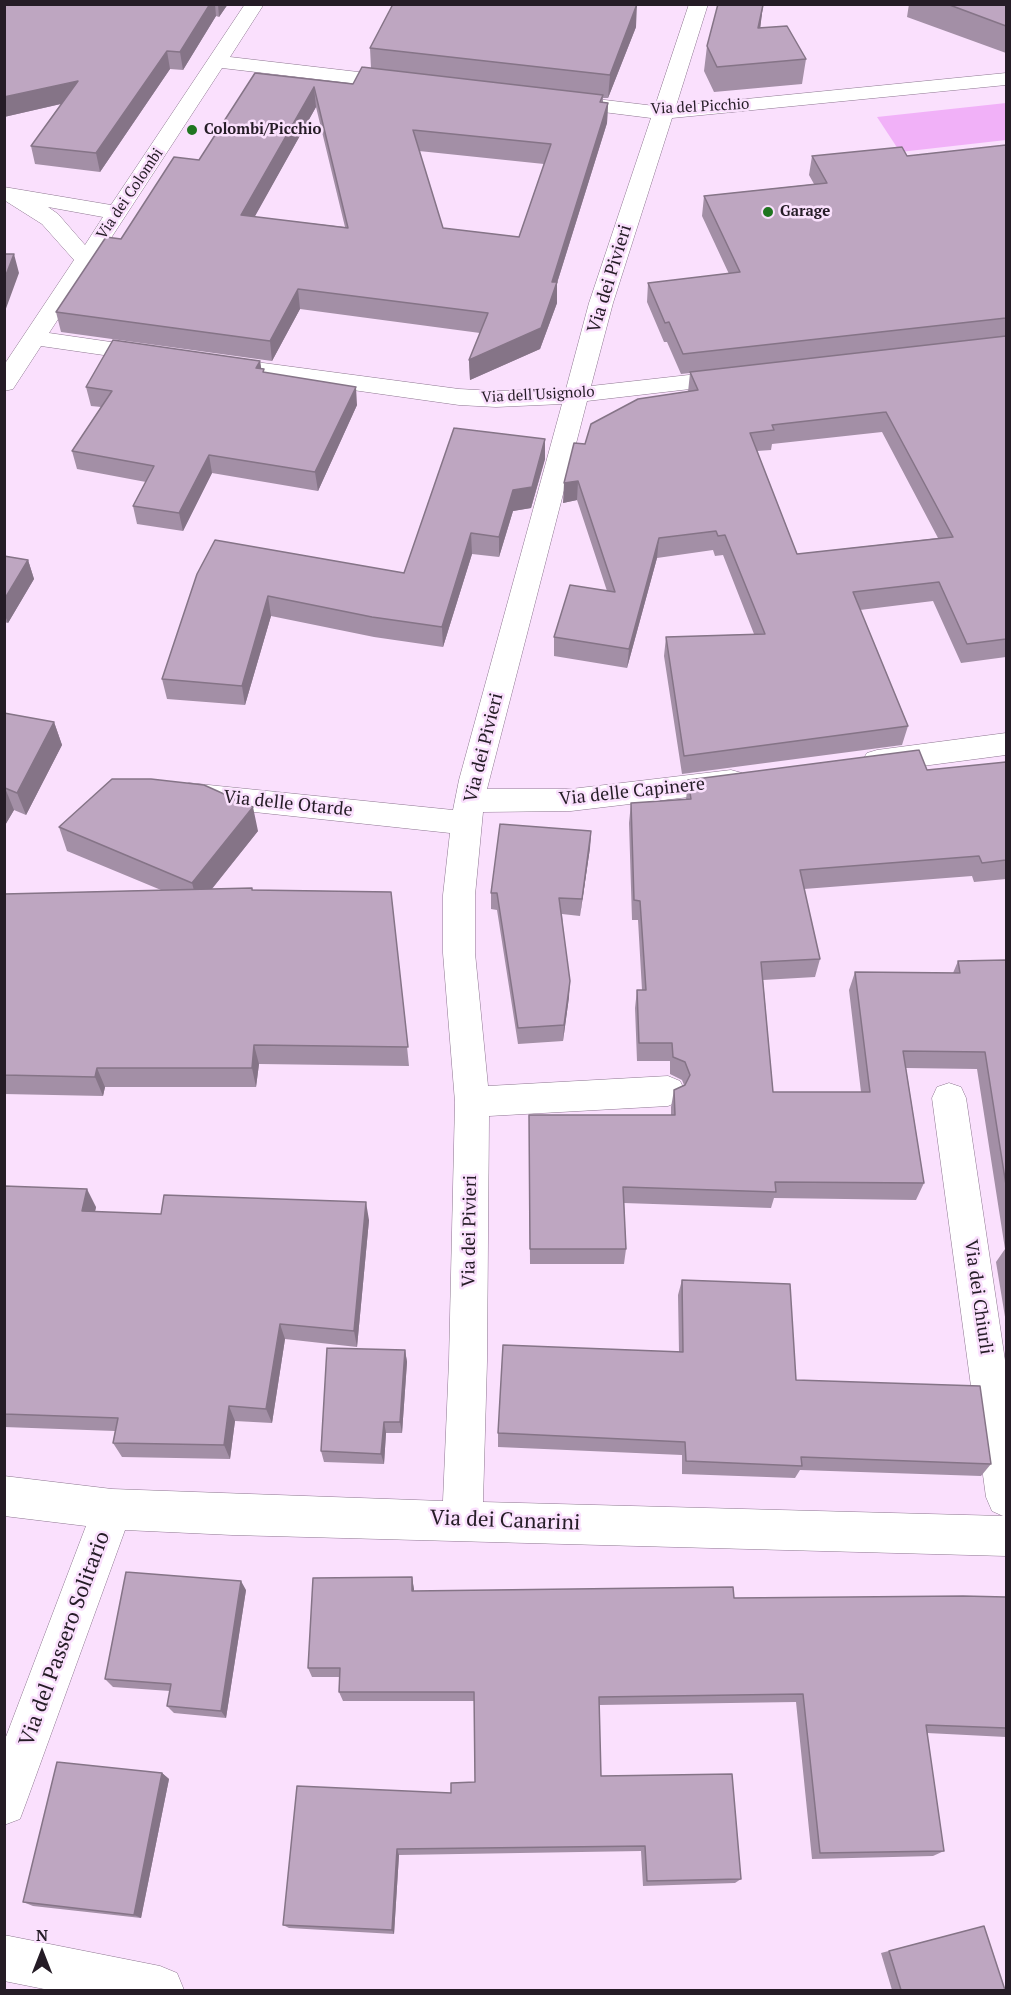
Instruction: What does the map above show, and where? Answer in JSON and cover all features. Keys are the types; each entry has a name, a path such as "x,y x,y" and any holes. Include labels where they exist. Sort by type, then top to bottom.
{"street":[{"name":"Via dei Colombi","path":"4,384 255,4"},
{"name":"Via dei Pivieri","path":"462,1520 468,1361 472,1102 459,953 459,895 468,812 601,303 699,4"},
{"path":"218,62 416,84"},
{"name":"Via del Picchio","path":"545,99 663,113 1006,79"},
{"path":"4,193 117,213"},
{"path":"4,193 43,214 86,260"},
{"name":"Via dell'Usignolo","path":"35,338 459,397 510,399 577,395 751,375"},
{"path":"854,764 1006,744"},
{"name":"Via delle Capinere","path":"468,812 759,777"},
{"name":"Via delle Otarde","path":"157,790 468,812"},
{"path":"472,1102 668,1091"},
{"name":"Via dei Chiurli","path":"949,1098 1006,1497"},
{"name":"Via dei Canarini","path":"4,1496 112,1509 232,1515 1006,1536"},
{"name":"Via del Passero Solitario","path":"4,1803 112,1509"},
{"path":"4,1958 160,1990"}],"shaded area":[{"path":"1006,103 1006,140 900,152 877,117"}],"building":[{"path":"4,4 210,4 180,52 167,51 96,153 31,146 78,81 4,97"},
{"path":"393,4 637,4 610,75 370,48"},
{"path":"718,4 763,5 758,28 787,26 806,59 717,67 707,46"},
{"path":"947,4 1006,4 1006,26"},
{"path":"362,67 603,95 600,102 608,103 552,282 557,282 541,328 469,360 488,313 298,289 270,341 56,312 106,237 121,239 174,157 199,160 255,73 353,84","holes":["314,87 348,228 241,215","413,130 551,144 519,237 443,228"]},
{"path":"1006,145 1006,318 683,354 669,322 665,323 648,283 740,272 704,196 827,183 812,156 902,147 907,156"},
{"path":"4,254 14,254 4,280"},
{"path":"1006,336 1006,639 967,644 939,582 853,592 908,726 684,756 666,637 765,634 725,535 718,536 716,531 659,538 629,649 554,637 570,585 615,592 578,481 564,483 574,443 585,444 591,424 638,399 698,390 690,372","holes":["886,412 953,537 797,554 750,433 774,430 772,425"]},
{"path":"113,340 260,361 256,368 264,369 263,372 356,387 315,472 209,455 179,513 133,506 154,466 72,451 112,391 86,387"},
{"path":"454,428 545,439 532,487 513,490 499,537 471,533 442,627 372,617 268,596 242,686 162,679 197,574 215,540 404,573"},
{"path":"4,556 28,560 4,600"},
{"path":"4,713 54,722 17,793 5,788 4,790"},
{"path":"919,750 927,770 1006,762 1006,860 982,863 979,856 800,870 820,959 761,962 773,1092 870,1092 855,972 960,973 958,961 1006,960 1006,1185 985,1052 903,1051 924,1183 775,1182 776,1192 623,1187 626,1249 530,1249 529,1115 675,1115 674,1090 685,1085 690,1075 685,1062 673,1057 672,1043 639,1043 637,990 646,990 640,901 634,900 631,803 691,799 688,780"},
{"path":"112,779 151,779 204,785 253,807 192,883 59,827"},
{"path":"500,824 591,831 582,899 559,898 570,981 564,1025 518,1028 497,893 491,893"},
{"path":"252,888 252,890 391,892 408,1047 254,1045 252,1068 97,1068 95,1077 4,1075 4,894"},
{"path":"4,1186 87,1189 82,1211 161,1214 164,1195 366,1202 354,1331 280,1324 266,1409 229,1406 224,1445 113,1443 118,1418 4,1414"},
{"path":"682,1280 790,1284 796,1380 980,1386 991,1464 801,1457 802,1466 686,1461 685,1442 498,1433 503,1345 683,1352"},
{"path":"327,1348 405,1350 400,1422 384,1422 381,1454 321,1451"},
{"path":"126,1572 241,1581 221,1711 167,1706 171,1684 105,1679"},
{"path":"412,1577 412,1591 733,1587 734,1598 1006,1597 1006,1728 926,1725 944,1851 820,1853 803,1694 599,1697 601,1776 732,1774 741,1879 647,1881 645,1846 397,1849 392,1930 283,1925 297,1786 451,1793 451,1783 475,1782 474,1692 339,1692 340,1668 308,1668 313,1578"},
{"path":"57,1762 162,1773 134,1915 23,1902"},
{"path":"984,1926 1005,1990 901,1990 889,1951"}],"place":[{"name":"Colombi/Picchio","path":"192,130"},
{"name":"Garage","path":"768,212"}]}
